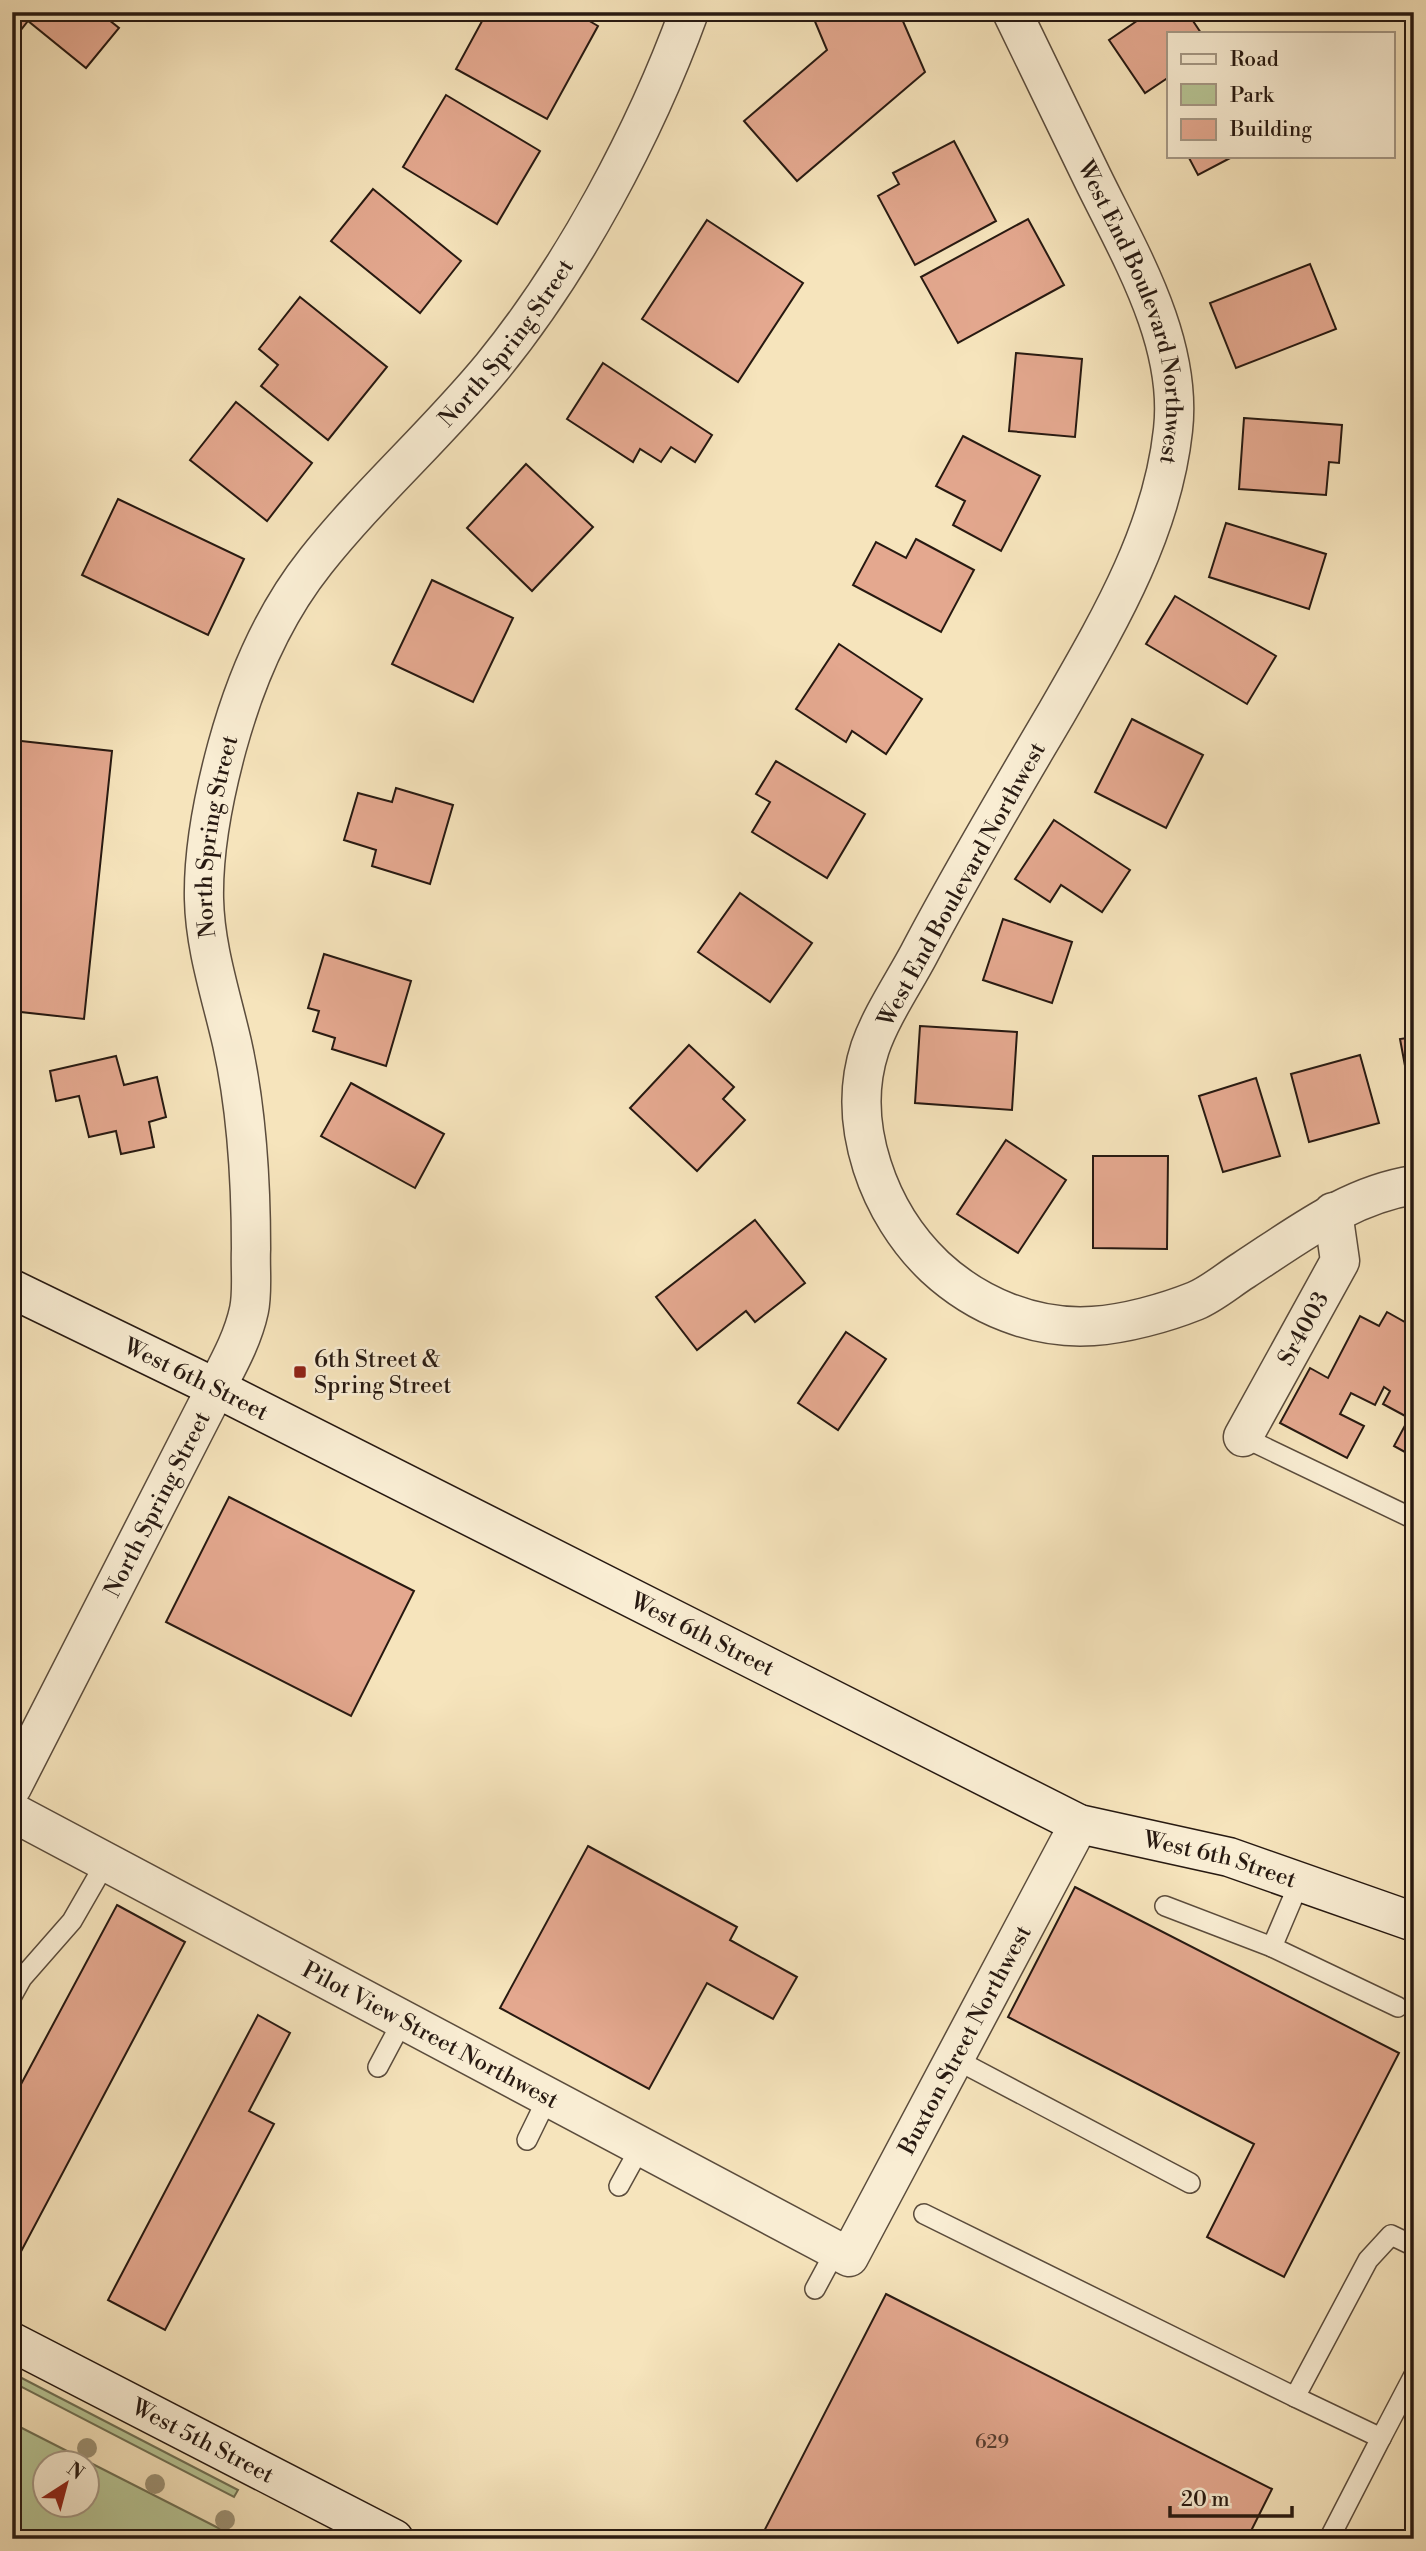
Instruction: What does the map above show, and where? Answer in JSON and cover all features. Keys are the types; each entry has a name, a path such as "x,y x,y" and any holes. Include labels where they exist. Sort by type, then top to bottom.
{"street":[{"name":"North Spring Street","path":"12,1787 216,1388 240,1339 250,1306 251,1194 243,1101 209,953 204,898 211,824 226,750 248,678 273,627 314,564 387,479 490,369 535,310 603,197 664,81 689,12"},
{"name":"West End Boulevard Northwest","path":"1012,12 1135,265 1163,335 1174,390 1174,428 1164,483 1141,555 1108,622 939,915 870,1047 864,1096 866,1142 874,1178 891,1212 926,1258 953,1283 984,1303 1020,1317 1057,1325 1094,1326 1197,1301 1333,1212 1391,1188 1414,1185"},
{"name":"Sr4003","path":"1242,1437 1340,1261 1333,1212"},
{"name":"West 6th Street","path":"12,1289 216,1388 1079,1824 1229,1857 1414,1922"},
{"name":"Pilot View Street Northwest","path":"12,1812 843,2253"},
{"name":"Buxton Street Northwest","path":"843,2253 955,2059 1079,1824"},
{"name":"West 5th Street","path":"12,2342 394,2539"}],"lane":[{"path":"1242,1437 1414,1520"},
{"path":"12,1996 22,1978 72,1921 106,1862"},
{"path":"1272,1947 1300,1881"},
{"path":"1165,1906 1272,1947 1398,2007"},
{"path":"378,2067 403,2020"},
{"path":"955,2059 1190,2183"},
{"path":"527,2140 548,2097"},
{"path":"619,2186 641,2146"},
{"path":"924,2214 1381,2438"},
{"path":"1295,2397 1368,2260 1391,2235 1414,2246"},
{"path":"815,2288 843,2253"},
{"path":"1329,2539 1414,2375"}],"green space":[{"path":"12,2373 238,2490 234,2497 12,2382"},
{"path":"12,2423 65,2450 32,2450 32,2520 102,2520 102,2469 240,2539 27,2539 12,2531"}],"building":[{"path":"12,12 99,12 119,28 86,68 28,21 20,31 12,25"},
{"path":"487,12 574,12 598,26 547,119 456,69"},
{"path":"811,12 899,12 925,72 797,181 744,121 827,50"},
{"path":"1150,12 1187,12 1200,32 1167,32 1167,78 1145,93 1109,40"},
{"path":"446,95 540,151 497,224 403,167"},
{"path":"954,141 996,221 915,265 878,196 899,184 893,173"},
{"path":"1189,158 1230,158 1198,175"},
{"path":"373,189 461,261 420,313 331,241"},
{"path":"1028,219 1064,285 958,343 921,277"},
{"path":"707,220 803,283 738,382 642,319"},
{"path":"1310,264 1336,329 1236,368 1210,303"},
{"path":"300,297 387,367 328,440 261,386 278,365 259,349"},
{"path":"1016,353 1082,359 1075,437 1009,431"},
{"path":"603,363 712,435 695,462 671,447 661,462 640,449 633,462 567,419"},
{"path":"236,402 312,463 267,521 190,460"},
{"path":"1244,418 1342,425 1339,463 1329,462 1326,495 1239,489"},
{"path":"963,436 1040,476 1001,551 953,525 965,501 936,486"},
{"path":"526,464 593,527 532,591 467,528"},
{"path":"118,499 244,559 208,635 82,575"},
{"path":"1226,523 1326,554 1309,609 1209,577"},
{"path":"916,539 974,570 941,632 853,585 876,542 906,558"},
{"path":"432,580 513,618 473,702 392,664"},
{"path":"1175,596 1276,656 1247,704 1146,644"},
{"path":"839,644 922,699 886,754 852,731 846,742 796,709"},
{"path":"1132,719 1203,755 1166,828 1095,792"},
{"path":"12,740 112,751 84,1019 12,1011"},
{"path":"776,761 865,814 827,878 752,832 770,802 756,794"},
{"path":"396,788 453,805 430,884 372,866 376,850 344,840 358,793 392,802"},
{"path":"1054,820 1130,870 1102,912 1061,885 1050,902 1015,879"},
{"path":"740,893 812,943 770,1002 698,952"},
{"path":"1003,919 1072,942 1052,1003 983,980"},
{"path":"324,954 411,981 386,1066 332,1049 335,1038 313,1031 319,1011 308,1008"},
{"path":"920,1026 1017,1032 1012,1110 915,1103"},
{"path":"1414,1037 1414,1114 1400,1039"},
{"path":"689,1045 734,1087 723,1099 745,1120 697,1171 630,1108"},
{"path":"1360,1055 1379,1123 1309,1142 1291,1074"},
{"path":"116,1056 124,1085 157,1077 166,1117 149,1122 154,1147 121,1154 116,1131 89,1137 79,1096 56,1101 50,1071"},
{"path":"1256,1078 1280,1156 1223,1172 1199,1096"},
{"path":"351,1083 444,1134 415,1188 321,1136"},
{"path":"1006,1140 1066,1180 1018,1253 957,1214"},
{"path":"1093,1156 1168,1156 1167,1249 1093,1248"},
{"path":"755,1220 805,1283 755,1322 746,1311 697,1350 656,1297"},
{"path":"1387,1312 1410,1325 1406,1333 1414,1338 1414,1457 1394,1446 1409,1418 1383,1404 1390,1391 1384,1387 1375,1405 1351,1393 1340,1414 1364,1426 1347,1458 1280,1423 1310,1368 1328,1378 1360,1316 1379,1326"},
{"path":"846,1332 886,1359 838,1430 798,1403"},
{"path":"229,1497 414,1591 351,1716 166,1622"},
{"path":"588,1846 737,1927 730,1940 797,1977 773,2019 707,1983 649,2089 500,2008"},
{"path":"1075,1887 1399,2053 1284,2277 1207,2237 1254,2144 1008,2017"},
{"path":"117,1905 185,1942 16,2261 12,2259 12,2101"},
{"path":"258,2015 290,2033 249,2111 274,2124 165,2330 108,2300"},
{"path":"886,2294 1272,2489 1247,2539 760,2539"}],"place":[{"name":"6th Street & Spring Street","path":"300,1372"}]}
